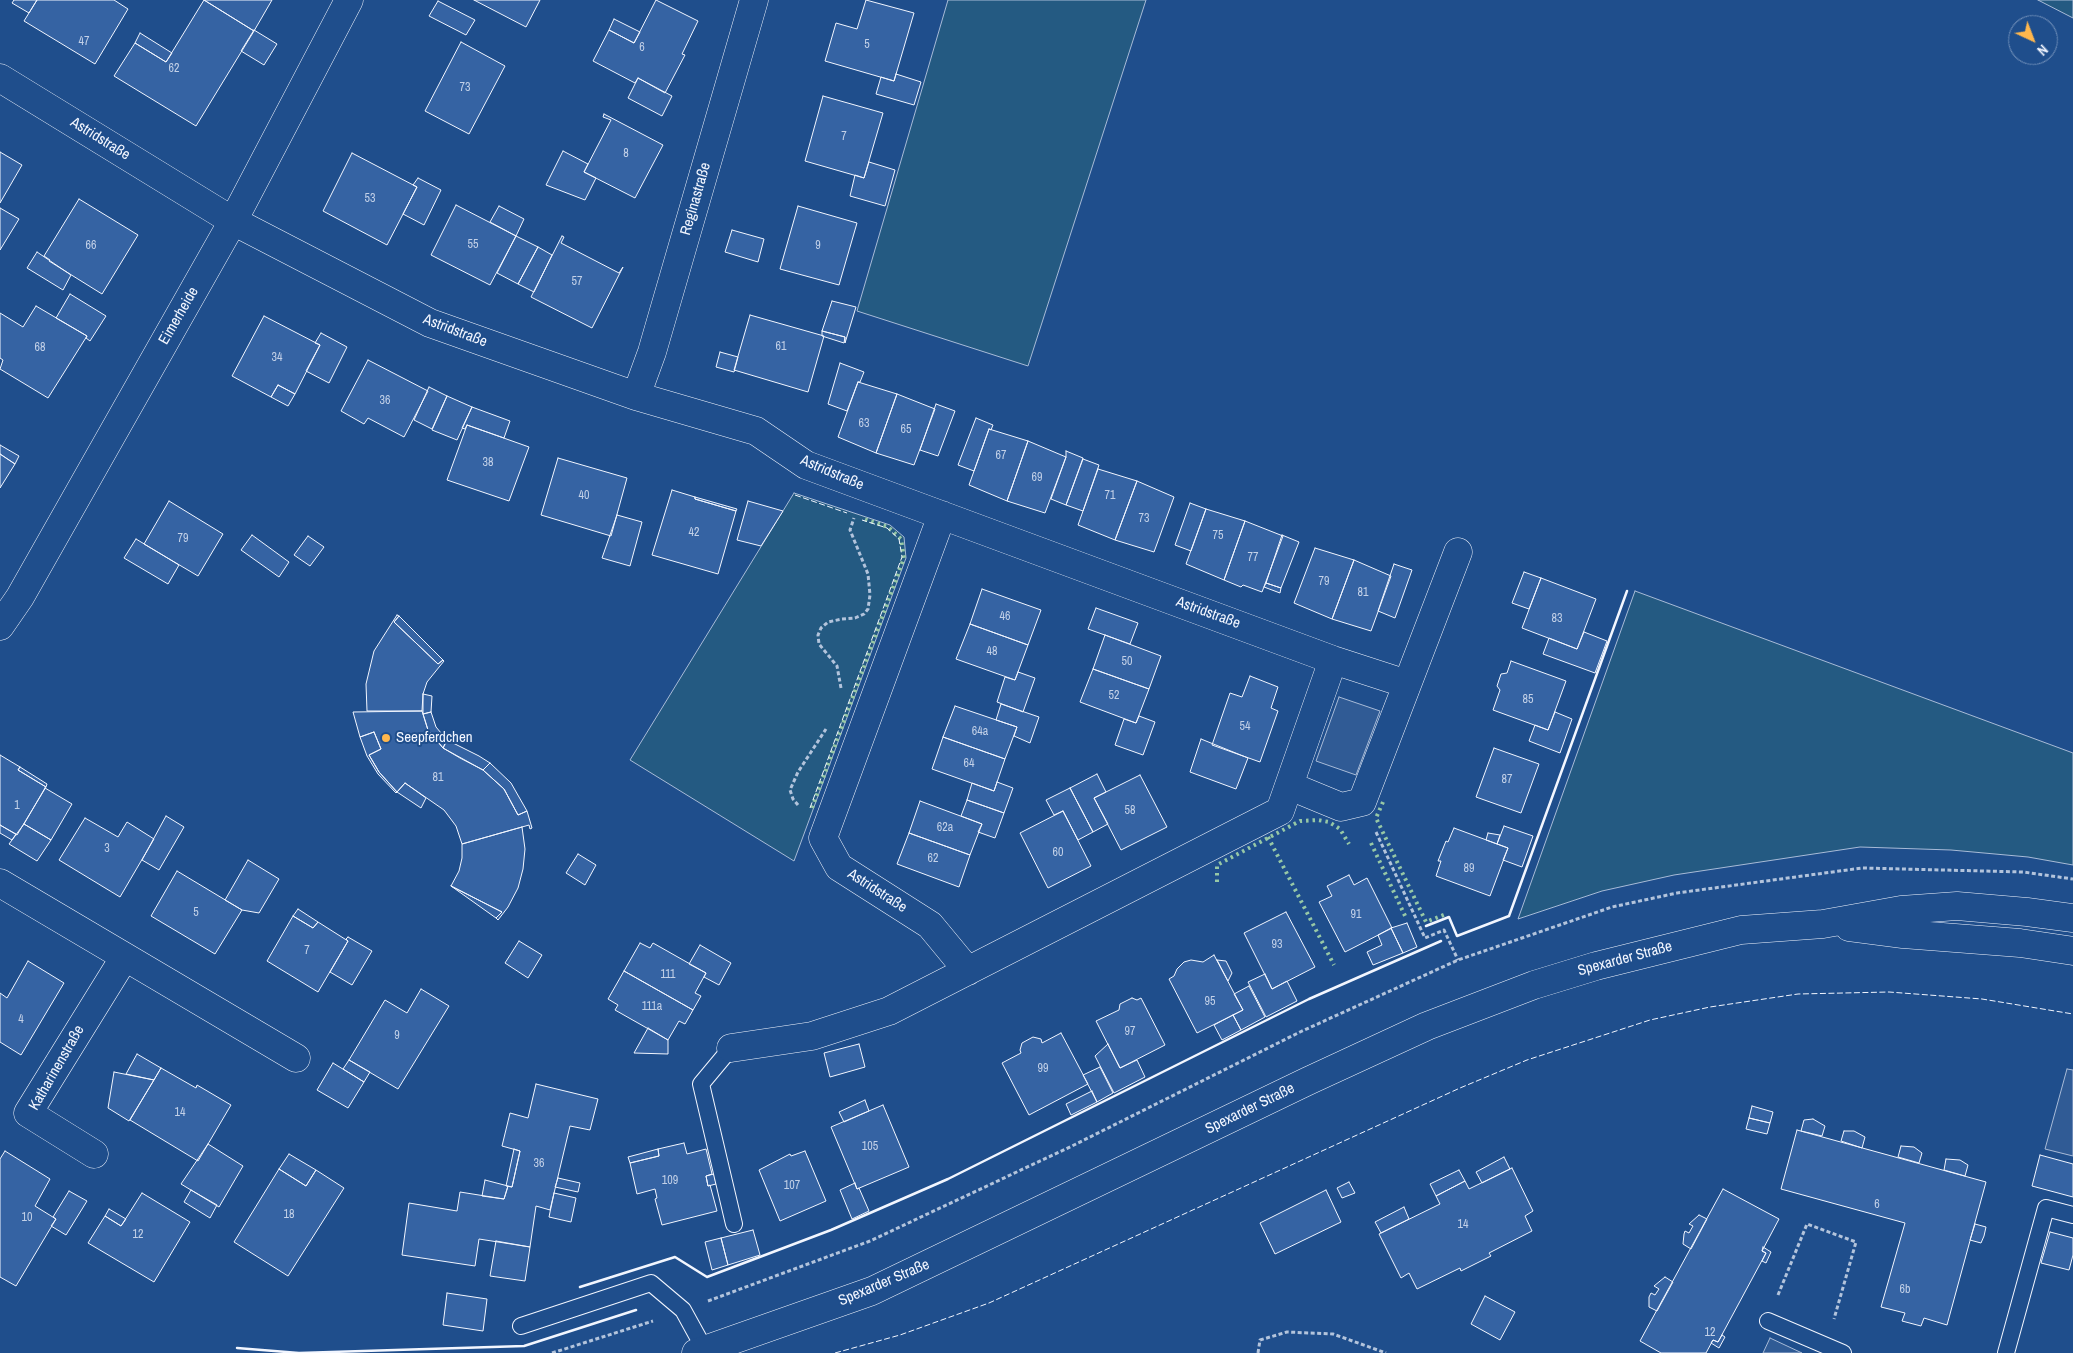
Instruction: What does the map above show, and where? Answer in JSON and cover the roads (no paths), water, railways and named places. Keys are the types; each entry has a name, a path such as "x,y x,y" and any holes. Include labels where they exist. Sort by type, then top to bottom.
{"street":[{"name":"Eimerheide","path":"0,626 20,597 233,221 349,0"},
{"name":"Reginastraße","path":"636,396 652,352 754,0"},
{"name":"Astridstraße","path":"0,78 233,221 430,323 636,396 756,431 806,465 1333,660 1407,684"},
{"name":"Astridstraße","path":"942,515 823,838 839,867 930,925 968,971"},
{"path":"1290,786 1341,807 1362,802 1458,552"},
{"path":"731,1048 812,1036 889,1012 1280,810 1333,660"},
{"path":"0,884 296,1058"},
{"name":"Spexarder Straße","path":"700,1352 872,1291 1308,1081 1427,1026 1534,985 1596,966 1741,930 1823,924 1901,910 1957,906 2073,918"},
{"name":"Spexarder Straße","path":"1823,924 1903,934 2073,950"},
{"name":"Katharinenstraße","path":"94,1154 28,1113 124,958"}],"lane":[{"path":"731,1048 701,1084 734,1224"},
{"path":"2006,1353 2046,1208 2073,1215"},
{"path":"521,1326 651,1283 683,1310 700,1352"},
{"path":"1768,1321 1817,1347 1843,1353"}],"place":[{"name":"Seepferdchen","path":"386,738"}]}
